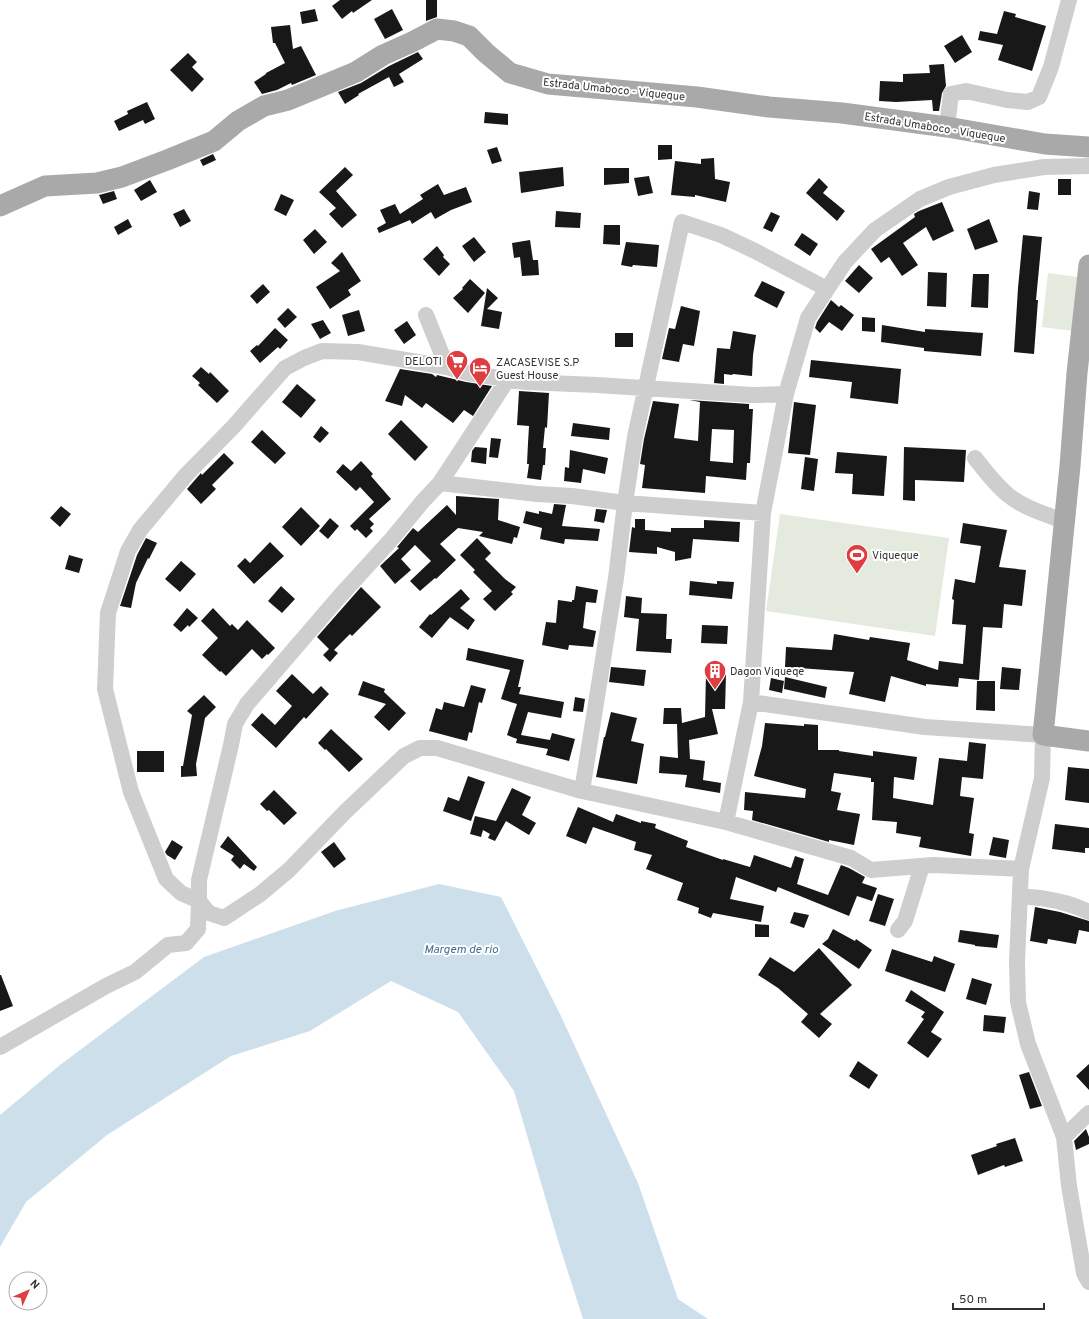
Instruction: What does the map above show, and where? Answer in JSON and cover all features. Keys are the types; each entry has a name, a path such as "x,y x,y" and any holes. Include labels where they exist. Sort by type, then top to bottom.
{"main road":[{"name":"Estrada Umaboco - Viqueque","path":"0,206 45,186 97,183 116,179 214,141 238,121 264,106 288,100 356,72 383,55 437,29 454,31 469,36 510,74 548,84 697,97 842,113 1045,144 1089,147"},
{"path":"1089,265 1083,375 1064,521 1043,735 1089,741"}],"street":[{"path":"947,128 952,94 966,91 1007,100 1028,102 1039,97 1051,67 1070,0"},
{"path":"726,822 751,702 763,513 786,394 808,318 844,262 875,230 920,199 949,187 994,175 1044,166 1089,166"},
{"path":"582,792 616,578 624,503 635,437 682,222 720,235 755,251 827,289"},
{"path":"426,315 447,367"},
{"path":"786,394 745,394 597,385 553,384 468,373 447,367 358,352 322,351 285,368 234,426 186,475 140,530 128,551 108,613 105,689 130,792 166,879 181,893 199,901 209,914 224,918 259,895 289,870 345,812 404,756 420,748 437,748 582,792 726,822 851,858 871,870 933,865 1021,869"},
{"path":"0,1047 106,986 135,972 168,945 186,943 198,929 199,880 232,745 234,724 247,704 339,597 390,541 422,501 440,483 508,379"},
{"path":"975,458 990,478 1009,496 1034,510 1064,521"},
{"path":"440,483 537,494 572,496 624,503 763,513"},
{"path":"751,702 925,727 1043,735 1042,778 1021,869 1017,962 1018,1002 1028,1044 1064,1137 1069,1186 1084,1273 1089,1282"},
{"path":"898,930 905,921 922,866"},
{"path":"1020,895 1046,899 1089,912"},
{"path":"1064,1137 1089,1114"}],"shaded area":[{"path":"1048,273 1078,277 1073,331 1042,327"},
{"name":"Viqueque","path":"780,514 949,538 935,636 766,611"}],"water":[{"name":"Margem de rio","path":"439,884 501,897 560,1014 638,1183 678,1299 708,1319 583,1319 559,1244 514,1091 458,1012 391,981 310,1031 231,1056 107,1135 26,1202 0,1247 0,1115 60,1065 204,957 335,911"}],"building":[{"path":"340,0 372,0 353,13 352,11 342,19 332,6"},
{"path":"426,0 437,0 437,17 426,21"},
{"path":"315,9 318,21 302,24 300,12"},
{"path":"392,9 403,30 385,39 374,19"},
{"path":"1004,11 1016,14 1015,17 1046,26 1032,71 998,60 1003,45 978,40 980,31 997,34"},
{"path":"290,25 293,49 301,46 316,75 292,85 291,83 277,90 262,94 254,82 266,73 285,63 275,43 273,43 271,27"},
{"path":"962,35 972,52 955,63 944,46"},
{"path":"418,52 423,59 399,74 404,82 394,87 389,77 358,94 359,95 345,104 338,92 361,83 389,66"},
{"path":"188,53 197,62 192,67 204,79 192,92 170,70"},
{"path":"944,64 946,86 942,93 939,111 933,111 932,100 896,102 879,101 880,81 903,82 903,74 930,73 929,65"},
{"path":"147,102 155,119 145,124 143,120 119,131 114,121 128,114 127,111"},
{"path":"485,112 508,114 508,125 484,123"},
{"path":"658,145 672,145 672,159 658,160"},
{"path":"497,147 502,161 492,164 487,150"},
{"path":"213,154 216,160 203,166 200,160"},
{"path":"714,158 715,179 730,182 726,202 695,195 695,197 671,195 675,161 701,164 701,159"},
{"path":"345,167 353,175 336,191 357,215 342,228 329,214 336,208 319,192"},
{"path":"563,167 564,186 521,193 519,172"},
{"path":"604,168 629,168 629,183 604,185"},
{"path":"649,176 653,193 638,196 634,178"},
{"path":"819,178 828,187 823,193 845,211 837,221 806,193"},
{"path":"1058,179 1071,179 1071,195 1058,195"},
{"path":"150,180 157,192 141,201 134,190"},
{"path":"438,184 444,195 466,187 472,202 451,210 435,219 431,212 412,224 410,220 379,233 377,228 386,223 380,210 395,204 400,214 423,199 420,195"},
{"path":"114,191 117,199 103,204 99,195"},
{"path":"1029,191 1040,193 1038,210 1027,209"},
{"path":"281,194 294,200 286,216 274,210"},
{"path":"942,202 954,231 933,241 926,227 903,243 918,265 902,276 889,257 881,263 871,249 915,217 914,214"},
{"path":"184,209 191,221 180,227 173,214"},
{"path":"556,211 581,213 580,228 555,227"},
{"path":"771,212 780,216 772,232 763,228"},
{"path":"128,219 132,227 118,235 114,227"},
{"path":"989,219 998,242 975,250 967,229"},
{"path":"604,225 620,225 620,245 603,244"},
{"path":"315,229 327,242 314,254 303,240"},
{"path":"802,233 818,244 810,256 794,245"},
{"path":"1023,235 1042,237 1036,300 1038,300 1034,354 1014,352"},
{"path":"474,237 486,252 474,262 462,246"},
{"path":"530,240 533,260 538,260 539,275 522,276 520,257 514,258 512,243"},
{"path":"626,242 659,245 657,267 633,265 632,267 621,265"},
{"path":"437,246 444,255 443,257 450,264 439,276 423,259"},
{"path":"342,252 361,281 348,290 351,295 330,309 316,287 340,271 331,263"},
{"path":"859,265 873,278 859,293 845,281"},
{"path":"928,272 947,273 946,307 927,306"},
{"path":"973,274 989,274 988,308 971,307"},
{"path":"470,279 485,293 468,313 453,298 463,289 462,288"},
{"path":"762,281 785,292 777,308 754,296"},
{"path":"263,284 270,292 257,304 250,296"},
{"path":"487,288 498,298 487,309 502,312 499,329 481,326"},
{"path":"831,300 839,307 841,305 854,315 842,331 829,322 820,333 815,328 817,322"},
{"path":"681,306 700,311 694,346 683,344 679,362 662,359 669,328 675,329"},
{"path":"288,308 297,317 285,328 277,319"},
{"path":"359,310 365,331 348,336 342,315"},
{"path":"862,317 875,318 875,332 862,331"},
{"path":"323,320 331,333 320,339 311,324"},
{"path":"407,321 416,335 404,344 394,330"},
{"path":"882,325 925,332 925,329 983,333 981,356 924,351 924,348 881,342"},
{"path":"275,328 288,340 280,349 278,347 260,363 250,351 257,345 258,346"},
{"path":"733,331 756,335 752,376 724,374 724,384 714,383 717,348 730,349"},
{"path":"615,333 633,333 633,347 615,347"},
{"path":"811,360 901,369 898,404 850,398 852,382 809,377"},
{"path":"201,367 209,374 210,372 229,391 217,403 198,385 200,383 192,376"},
{"path":"400,369 432,374 436,377 437,375 492,386 473,416 464,410 453,423 426,403 422,408 405,395 402,406 385,401"},
{"path":"297,384 316,400 301,418 282,402"},
{"path":"519,391 549,393 547,428 545,427 543,448 546,448 545,465 543,465 541,480 527,478 529,464 527,464 529,426 517,425"},
{"path":"689,400 749,404 749,409 753,409 750,463 747,463 746,480 706,476 705,493 642,488 645,465 640,464 653,401 679,404 674,438 698,441 700,402","holes":["712,429 734,430 733,463 710,461"]},
{"path":"794,402 816,405 810,455 788,453"},
{"path":"401,420 428,447 415,461 388,434"},
{"path":"573,423 610,428 609,440 571,436"},
{"path":"321,426 329,433 320,443 313,437"},
{"path":"262,430 286,453 275,464 251,442"},
{"path":"491,438 501,439 498,458 489,457"},
{"path":"475,447 487,448 486,464 471,462 472,451"},
{"path":"904,447 966,450 964,482 915,480 915,501 903,500"},
{"path":"570,450 608,458 605,474 583,469 581,483 564,481 565,467 569,468"},
{"path":"837,452 887,456 884,496 852,494 853,474 835,473"},
{"path":"224,453 234,463 212,485 216,489 201,504 187,489 201,473 202,475"},
{"path":"805,457 818,459 814,491 801,489"},
{"path":"361,461 373,474 371,476 391,499 369,519 374,524 370,528 373,531 366,538 357,529 355,531 350,526 374,502 360,487 356,491 336,472 343,464 351,471"},
{"path":"456,496 499,499 498,520 520,527 517,538 514,537 512,544 479,536 483,532 458,528 440,544 456,560 436,579 435,578 420,591 410,581 431,561 415,545 401,559 411,570 395,584 380,566 399,548 397,547 413,528 418,532 447,505 456,515"},
{"path":"554,504 566,505 562,526 600,529 598,541 565,539 564,544 540,539 542,528 523,523 526,511 539,514 539,511 552,514"},
{"path":"61,506 71,514 60,527 50,518"},
{"path":"301,507 320,526 301,546 282,527"},
{"path":"596,509 607,510 604,523 594,521"},
{"path":"330,518 339,526 328,539 319,531"},
{"path":"635,519 645,519 645,530 671,532 671,528 704,528 704,520 740,522 739,542 693,539 691,558 675,561 675,552 657,547 657,554 629,552 632,527 635,528"},
{"path":"963,523 1007,530 999,567 1026,570 1022,606 1004,604 1002,628 983,627 979,680 959,678 958,687 926,684 926,686 891,676 885,702 849,694 854,672 785,667 786,647 832,650 834,634 869,640 870,637 910,643 907,660 938,670 939,661 963,664 966,625 952,624 954,600 952,599 955,579 975,583 981,546 960,543"},
{"path":"146,538 157,543 136,583 131,608 120,606 137,555"},
{"path":"477,538 491,553 485,559 505,579 516,587 511,592 513,594 495,611 483,599 492,591 473,572 475,570 460,555"},
{"path":"270,542 284,556 254,584 237,566 245,558 250,563"},
{"path":"69,555 83,559 79,573 65,569"},
{"path":"181,561 196,574 180,592 165,579"},
{"path":"690,581 717,584 717,581 734,582 732,599 689,595"},
{"path":"281,586 295,599 282,613 268,601"},
{"path":"576,586 598,590 596,603 586,602 583,628 596,631 593,647 569,645 568,650 542,645 546,622 556,623 558,600 572,602 572,600 574,600"},
{"path":"361,587 381,607 352,636 350,634 334,650 338,653 330,662 323,655 329,649 317,637"},
{"path":"461,589 470,599 460,608 475,620 468,630 450,617 432,638 419,627 430,614 431,615"},
{"path":"626,596 642,598 641,613 667,614 666,639 672,639 671,653 636,651 639,619 624,617"},
{"path":"187,608 198,618 189,627 188,625 181,632 173,625"},
{"path":"213,608 230,626 232,624 238,630 247,620 275,648 262,659 252,649 226,676 202,655 218,638 201,621"},
{"path":"702,625 728,626 727,644 701,643"},
{"path":"468,648 524,660 518,687 521,687 519,694 564,702 561,718 528,712 521,735 550,740 552,733 575,739 569,761 546,755 548,749 516,743 517,739 507,735 517,704 501,699 510,670 466,660"},
{"path":"611,667 646,670 644,686 609,682"},
{"path":"1002,667 1021,669 1019,690 1000,689"},
{"path":"706,673 726,674 725,709 712,709 718,734 689,740 690,759 705,761 703,780 721,783 720,793 685,787 687,775 659,773 660,756 678,758 677,724 663,724 664,708 681,708 682,723 705,717"},
{"path":"292,674 313,694 321,686 329,694 306,719 304,717 276,748 251,725 262,713 275,725 292,706 276,691"},
{"path":"785,677 827,687 825,698 784,689"},
{"path":"771,678 784,681 782,693 769,690"},
{"path":"363,681 385,689 384,692 406,713 389,731 374,717 386,704 358,695"},
{"path":"977,681 995,681 995,711 976,710"},
{"path":"471,685 486,689 482,703 479,702 472,733 469,732 467,741 429,731 436,708 442,710 444,702 464,707"},
{"path":"204,695 216,707 205,718 196,764 197,776 181,777 181,766 183,766 192,715 187,711"},
{"path":"575,697 585,699 583,712 573,711"},
{"path":"611,712 637,718 631,741 644,744 637,784 596,777"},
{"path":"765,723 804,726 804,724 818,725 818,750 839,750 873,756 873,751 917,757 914,780 894,777 893,798 933,805 939,758 967,761 969,742 986,744 983,779 962,777 960,796 974,798 969,833 974,834 971,856 919,847 921,837 896,833 897,822 872,820 874,782 871,782 871,778 834,773 831,791 841,793 837,810 860,814 854,845 829,840 829,842 752,820 753,811 744,810 745,792 805,798 806,789 754,776 762,746"},
{"path":"331,729 363,759 349,772 318,743"},
{"path":"137,751 164,751 164,772 137,772"},
{"path":"1068,767 1089,769 1089,803 1065,800"},
{"path":"468,776 485,782 471,821 443,811 448,797 459,801"},
{"path":"512,788 531,797 522,815 536,823 529,835 506,821 495,841 488,838 490,834 483,830 481,837 470,834 475,816 496,821"},
{"path":"274,790 297,813 284,825 269,810 267,811 260,804"},
{"path":"578,807 613,822 616,814 641,823 641,821 656,824 655,828 688,841 686,847 723,860 750,867 754,855 791,868 795,856 804,859 797,884 828,895 841,865 865,877 862,883 877,888 872,901 857,896 849,916 778,887 776,892 736,877 730,899 764,906 761,922 713,913 711,918 698,913 699,908 677,900 683,883 646,869 652,855 634,850 636,842 593,827 586,844 566,836"},
{"path":"1055,824 1089,828 1089,848 1085,848 1085,853 1052,849"},
{"path":"228,836 257,867 254,871 244,864 240,869 231,860 234,856 220,847"},
{"path":"993,837 1009,840 1006,858 989,855"},
{"path":"172,840 183,847 175,860 165,852"},
{"path":"334,842 346,859 334,868 321,852"},
{"path":"878,894 894,899 885,926 869,921"},
{"path":"1035,907 1060,912 1089,921 1089,932 1079,930 1076,944 1048,939 1047,944 1030,941"},
{"path":"794,912 809,915 804,928 790,923"},
{"path":"755,924 769,925 769,937 755,937"},
{"path":"833,929 855,941 856,939 872,950 859,969 822,944 828,939"},
{"path":"960,930 999,935 997,948 975,946 958,942"},
{"path":"819,948 852,985 820,1014 832,1024 819,1038 801,1022 808,1014 778,988 758,975 770,957 794,972"},
{"path":"892,949 932,962 934,956 955,964 945,992 885,971"},
{"path":"0,975 13,1006 0,1011"},
{"path":"972,978 992,984 986,1005 966,999"},
{"path":"911,990 944,1012 931,1032 942,1039 928,1058 907,1043 924,1019 921,1017 925,1012 905,1001"},
{"path":"984,1015 1006,1017 1004,1033 983,1031"},
{"path":"858,1061 878,1075 869,1089 849,1076"},
{"path":"1089,1064 1089,1090 1076,1076"},
{"path":"1029,1072 1042,1106 1030,1109 1019,1075"},
{"path":"1086,1129 1089,1137 1089,1144 1076,1150 1074,1141"},
{"path":"1015,1138 1023,1161 1005,1167 1004,1165 978,1175 971,1155 997,1146 996,1144"}],"place":[{"name":"DELOTI","path":"457,380"},
{"name":"ZACASEVISE S.P Guest House","path":"480,388"},
{"name":"Viqueque","path":"857,574"},
{"name":"Dagon Viqueqe","path":"715,690"}]}
